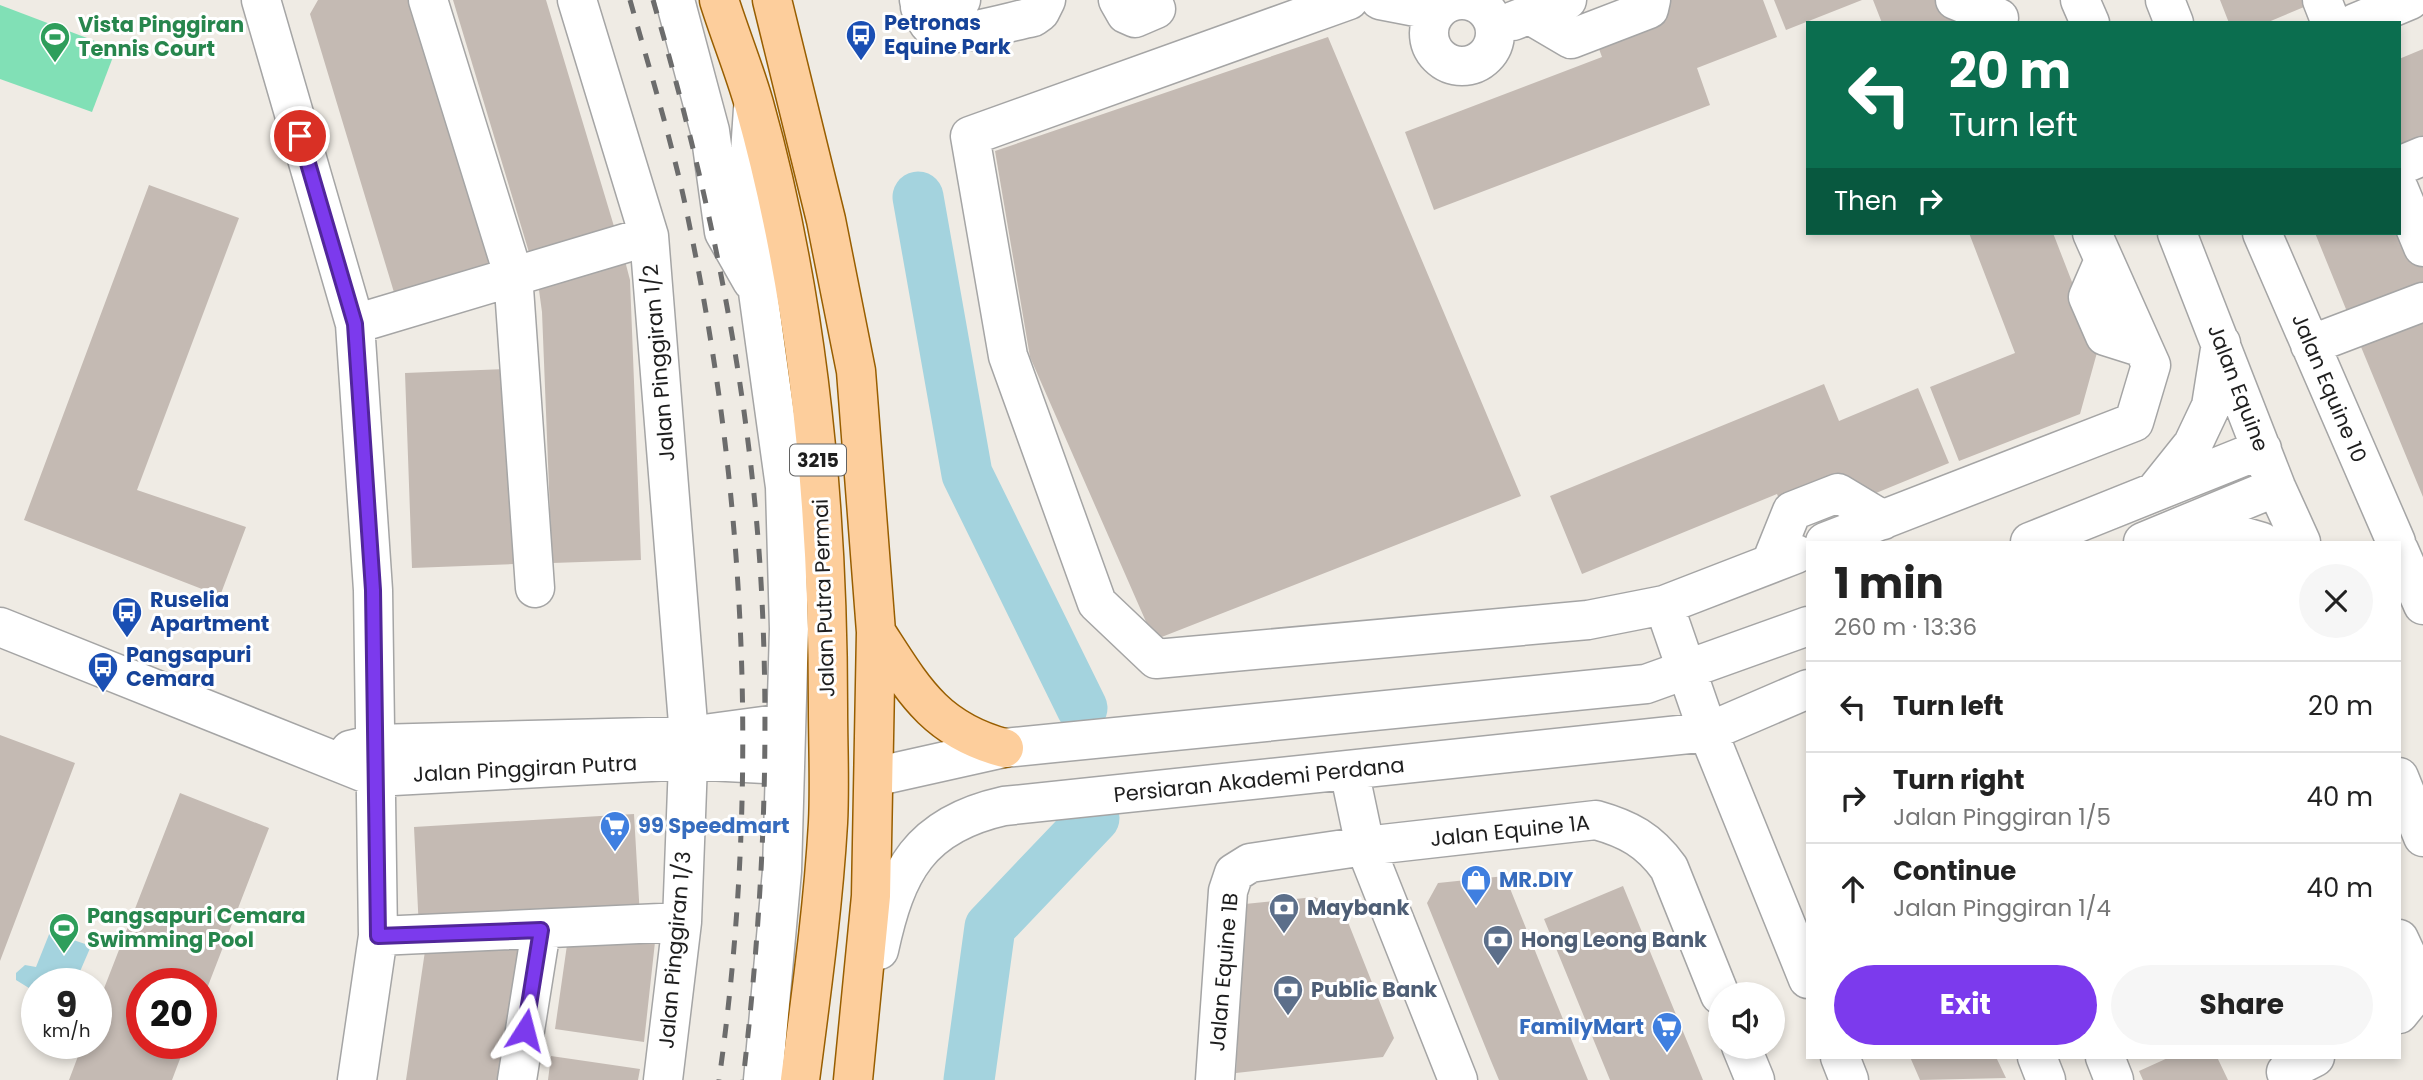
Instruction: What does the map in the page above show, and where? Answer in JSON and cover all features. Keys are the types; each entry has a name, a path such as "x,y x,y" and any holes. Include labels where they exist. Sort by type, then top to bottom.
{"main road":[{"name":"Jalan Putra Permai","path":"719,0 754,103 779,212 807,364 819,474 828,636 828,822 818,947 800,1080"},
{"name":"3215","path":"779,4 856,371 876,632 871,895 856,1062"},
{"path":"876,632 913,689 940,719 977,741 1004,748"},
{"path":"828,822 846,793 859,782 874,777"}],"street":[{"path":"428,0 513,274 535,588"},
{"name":"Jalan Pinggiran 1/2","path":"577,0 649,236 689,748"},
{"path":"675,0 710,131 724,232 758,292"},
{"path":"961,0 920,4 933,29 950,33 1032,17 1040,12 1046,0"},
{"path":"1118,0 1122,10 1130,17 1139,17 1163,3"},
{"path":"1349,0 970,136 1008,356 1097,603 1156,659 1588,620 1664,605 1806,550"},
{"path":"1380,0 1437,11"},
{"path":"1494,27 1567,0"},
{"path":"1530,15 1571,39 1649,9 1651,0"},
{"path":"1955,0 1997,14"},
{"path":"2080,0 2089,21"},
{"path":"2165,0 2173,21"},
{"path":"2322,0 2330,21"},
{"path":"2361,21 2410,0"},
{"path":"261,1 355,324 373,590 378,936 358,1080"},
{"path":"1455,1 1475,3 1490,16 1494,27 1491,50 1474,65 1451,65 1441,60 1429,41 1429,30 1437,11 1455,1"},
{"path":"754,103 749,167 758,292 785,487 789,629 782,871 763,1080"},
{"path":"2401,165 2423,156"},
{"path":"2401,194 2423,247"},
{"name":"Jalan Equine","path":"2177,235 2276,487 2301,541"},
{"name":"Jalan Equine 10","path":"2263,235 2396,541"},
{"path":"355,324 513,274 649,236"},
{"path":"1828,541 2134,422 2151,365 2098,246"},
{"path":"2310,345 2423,302"},
{"path":"2156,491 2193,444 2211,406 2221,342"},
{"path":"2032,541 2262,449"},
{"path":"2157,536 2276,487"},
{"path":"1771,563 1792,511 1839,493 1883,520"},
{"path":"2157,536 2214,528 2259,541"},
{"path":"2401,554 2423,604 2401,612"},
{"path":"1664,605 1708,732 1795,908 1806,968"},
{"name":"Jalan Pinggiran Putra","path":"0,627 324,756 375,760 689,748"},
{"path":"874,777 1004,748 1646,684 1806,627"},
{"name":"Persiaran Akademi Perdana","path":"856,1062 890,901 910,860 950,825 970,814 1017,805 1708,732 1806,690"},
{"path":"689,748 786,723"},
{"path":"689,748 785,765"},
{"name":"Jalan Pinggiran 1/3","path":"663,1080 682,922 689,748"},
{"path":"1349,771 1365,846 1458,1080"},
{"path":"2403,796 2423,837"},
{"name":"Jalan Equine 1A","path":"1365,846 1596,820 1625,828 1657,852 1669,868 1715,982"},
{"name":"Jalan Equine 1B","path":"1215,1080 1228,891 1234,873 1250,863 1365,846"},
{"path":"378,936 682,922"},
{"path":"517,1080 541,930"},
{"path":"2401,943 2414,971 2415,994 2401,1012"},
{"path":"1746,1059 1755,1080"},
{"path":"1841,1059 1849,1080"},
{"path":"2038,1059 2046,1080"},
{"path":"2106,1059 2114,1080"}],"green space":[{"name":"Vista Pinggiran Tennis Court","path":"0,5 116,49 92,112 0,79"}],"water":[{"path":"50,932 91,946 81,968 22,968 25,965 36,967"},
{"path":"21,969 21,983 16,980 16,973"}],"building":[{"path":"318,0 413,0 495,270 396,299 310,14"},
{"path":"453,0 546,0 616,233 531,259"},
{"path":"1647,0 1763,0 1777,37 1697,68 1710,105 1434,210 1405,132 1602,57 1589,22"},
{"path":"1774,0 1862,0 1806,21 1786,30"},
{"path":"1873,0 1957,0 1965,21 1881,21"},
{"path":"2220,0 2316,2 2271,21 2228,21"},
{"path":"1328,37 1521,496 1154,640 1030,357 995,151"},
{"path":"2423,49 2423,145 2405,152 2401,143 2401,58"},
{"path":"149,185 239,218 137,490 246,527 220,596 24,520"},
{"path":"1970,235 2054,235 2098,349 2080,414 1959,461 1930,387 2015,353"},
{"path":"2316,235 2401,235 2423,263 2423,289 2350,319"},
{"path":"624,257 630,280 641,560 552,563 542,312 538,283"},
{"path":"2423,316 2423,497 2359,342"},
{"path":"506,369 514,564 412,568 405,373"},
{"path":"1824,384 1839,421 1918,388 1949,463 1791,528 1777,494 1582,574 1550,496"},
{"path":"0,735 75,763 0,961"},
{"path":"180,793 269,828 215,968 126,968 126,1059 180,1059 172,1080 69,1080 77,1059 112,1059 112,968"},
{"path":"634,814 640,917 419,930 414,827"},
{"path":"1505,876 1588,1080 1499,1080 1491,1061 1427,903 1438,883"},
{"path":"1623,886 1703,1080 1610,1080 1544,919"},
{"path":"1315,897 1344,912 1394,1038 1383,1057 1236,1073 1245,904"},
{"path":"655,942 644,1042 555,1029 567,945"},
{"path":"528,947 509,1080 406,1080 425,951"},
{"path":"551,1056 640,1069 638,1080 548,1080"},
{"path":"1911,1059 1997,1059 2006,1078 1920,1080"},
{"path":"2166,1059 2218,1059 2228,1080 2143,1080 2139,1071"}],"waterway":[{"path":"918,197 967,474 1082,708"},
{"path":"969,1080 990,927 1094,818"}],"railway":[{"path":"630,0 670,142 690,228 710,333 725,439 735,546 743,760 740,867 732,974 719,1080"},
{"path":"653,0 691,139 722,280 735,350 754,493 763,629 765,758 756,952 743,1080"}],"place":[{"name":"Petronas Equine Park","path":"861,62"},
{"name":"Vista Pinggiran Tennis Court","path":"55,64"},
{"name":"Ruselia Apartment","path":"127,639"},
{"name":"Pangsapuri Cemara","path":"103,694"},
{"name":"99 Speedmart","path":"615,853"},
{"name":"MR.DIY","path":"1476,907"},
{"name":"Maybank","path":"1284,935"},
{"name":"Pangsapuri Cemara Swimming Pool","path":"64,955"},
{"name":"Hong Leong Bank","path":"1498,967"},
{"name":"Public Bank","path":"1288,1017"},
{"name":"FamilyMart","path":"1667,1054"}],"route":[{"path":"300,136 355,324 373,590 378,936 541,930 525,1030"}]}
